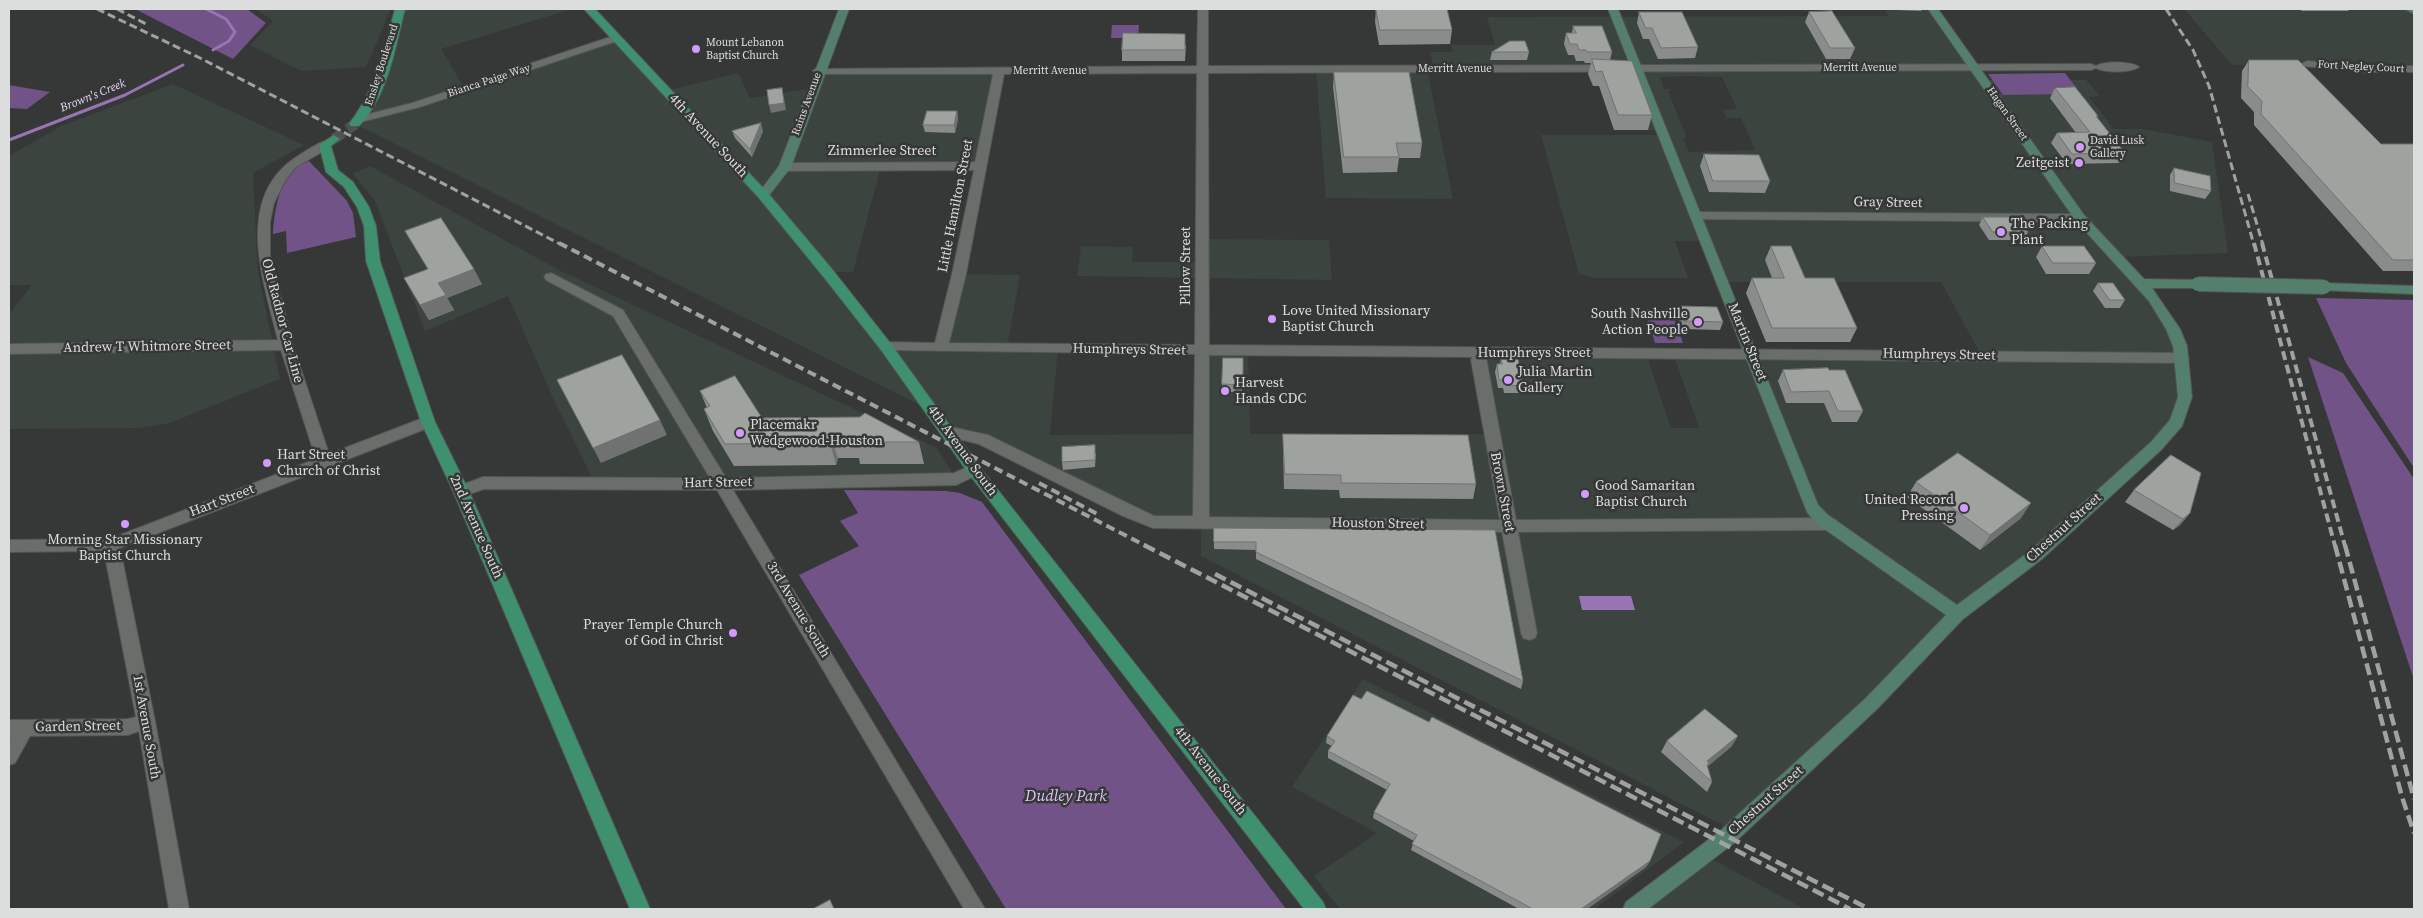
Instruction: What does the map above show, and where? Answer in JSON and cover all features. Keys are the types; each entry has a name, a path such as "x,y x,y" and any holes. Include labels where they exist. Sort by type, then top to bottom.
{"main road":[{"name":"Ensley Boulevard","path":"358,122 372,101 400,9"},
{"name":"4th Avenue South","path":"589,9 763,195 827,272 886,347 974,470 1316,909"},
{"name":"2nd Avenue South","path":"330,142 332,172 349,185 363,207 370,226 373,261 428,422 461,491 640,909"}],"street":[{"name":"Rains Avenue","path":"763,195 785,167 819,71 844,9"},
{"name":"Pillow Street","path":"1201,523 1204,9"},
{"name":"Martin Street","path":"1614,9 1812,508 1830,524 1957,614"},
{"name":"Hagan Street","path":"1933,9 2080,218 2143,283"},
{"path":"2410,9 2414,11"},
{"name":"Bianca Paige Way","path":"358,122 416,105 616,38"},
{"name":"Fort Negley Court","path":"2308,64 2368,69 2414,69"},
{"name":"Merritt Avenue","path":"819,71 2133,67"},
{"name":"Little Hamilton Street","path":"941,347 958,274 999,71"},
{"name":"Old Radnor Car Line","path":"324,461 286,345 264,255 264,222 268,204 280,178 292,164 330,142"},
{"name":"Zimmerlee Street","path":"785,167 980,166"},
{"name":"Gray Street","path":"1696,216 2080,218"},
{"name":"3rd Avenue South","path":"551,277 618,313 975,909"},
{"path":"2143,283 2414,290"},
{"name":"Chestnut Street","path":"1633,909 1727,836 1871,704 1957,614 2036,554 2156,446 2177,422 2185,397 2182,358 2173,328 2143,283"},
{"name":"Andrew T Whitmore Street","path":"9,349 286,345"},
{"name":"Humphreys Street","path":"886,347 2182,358"},
{"name":"Brown Street","path":"1481,352 1478,360 1529,632"},
{"name":"Hart Street","path":"9,546 111,545 428,422"},
{"name":"Houston Street","path":"946,431 983,439 1140,518 1154,522 1508,526 1830,524"},
{"name":"Hart Street","path":"461,491 484,483 722,484 956,479 974,470"},
{"name":"1st Avenue South","path":"111,545 146,721 179,909"},
{"name":"Garden Street","path":"17,728 128,727 146,721"},
{"path":"9,757 17,728"}],"shaded area":[{"path":"256,9 391,9 366,67 301,71 250,45 273,21"},
{"path":"400,9 572,9 441,49 465,89 616,38 666,91 738,73 750,98 813,88 819,71 999,71 979,166 881,166 853,272 828,272 886,347 941,347 959,274 1020,275 1007,348 1058,349 1050,435 1201,434 1202,351 1248,351 1250,434 1491,434 1481,352 1646,353 1671,428 1699,428 1673,353 1981,355 1941,282 1723,282 1706,241 1675,241 1688,278 1595,278 1579,274 1541,135 1664,135 1662,130 1648,130 1625,69 1434,69 1430,52 1452,52 1451,45 1495,45 1487,17 1888,16 1885,9 1933,9 1984,80 2086,80 2100,96 2089,97 2114,129 2143,129 2212,142 2228,253 2117,257 2173,329 2185,397 2156,446 1957,614 1734,831 1201,556 1201,523 1153,522 1034,464 947,431 932,411 355,124 373,101","holes":["1660,77 1722,77 1737,109 1723,110 1727,118 1741,118 1755,150 1689,152 1683,138 1687,138 1668,91 1670,89 1664,89"]},
{"path":"2184,9 2410,9 2414,11 2414,69 2368,69 2307,64 2232,65"},
{"path":"1427,69 1453,199 1326,198 1316,70"},
{"path":"173,84 304,145 253,173 258,272 280,379 170,423 140,428 9,429 9,314 32,285 9,285 9,156 61,126"},
{"path":"370,166 557,269 937,448 956,479 595,484 553,398 508,296 425,331 375,201 353,174"},
{"path":"1202,239 1329,240 1332,280 1077,276 1081,246 1133,247 1132,262 1202,262"},
{"path":"1579,596 1631,596 1635,610 1582,610"},
{"path":"1363,679 1684,842 1595,909 1340,909 1314,876 1377,833 1292,787"},
{"path":"1704,855 1805,909 1633,909"}],"green space":[{"path":"135,9 247,9 266,23 233,59"},
{"path":"1112,25 1139,25 1138,38 1111,38"},
{"path":"2065,73 2096,113 2083,113 2068,94 2003,95 1988,74"},
{"path":"9,85 50,92 27,109 9,108"},
{"path":"309,161 347,201 353,213 356,237 287,253 286,231 273,234 277,202 281,190 292,171 299,164"},
{"path":"2316,298 2414,300 2414,468 2346,363"},
{"path":"1644,309 1671,309 1683,343 1655,343"},
{"path":"2308,357 2343,373 2414,479 2414,680"},
{"name":"Dudley Park","path":"844,490 946,491 960,493 982,502 1286,909 1006,909 799,575 859,546 840,521 858,513"}],"building":[{"path":"1376,9 1447,9 1452,30 1380,30"},
{"path":"1832,11 1855,48 1830,48 1809,12"},
{"path":"1639,12 1682,12 1698,47 1661,48 1652,28 1646,28"},
{"path":"1573,26 1602,26 1612,52 1587,52 1586,50 1579,50 1577,44 1570,44 1566,33 1576,33"},
{"path":"1123,33 1185,34 1185,50 1122,50"},
{"path":"1510,41 1525,41 1529,52 1492,52"},
{"path":"1592,59 1632,61 1652,115 1618,115 1602,71 1596,72"},
{"path":"2249,60 2298,60 2381,144 2414,144 2414,260 2393,260 2261,114 2262,101 2248,87"},
{"path":"1334,72 1409,72 1422,143 1396,143 1399,157 1344,157"},
{"path":"2075,87 2125,153 2072,154 2057,133 2090,132 2055,88"},
{"path":"782,88 784,103 769,105 767,90"},
{"path":"927,111 957,111 954,125 923,125"},
{"path":"761,123 750,149 732,131"},
{"path":"1704,154 1759,155 1770,181 1713,181"},
{"path":"2174,168 2210,176 2211,191 2175,183"},
{"path":"1983,217 2015,217 2028,232 1993,232"},
{"path":"441,218 474,269 438,283 446,295 420,305 404,278 428,269 405,231"},
{"path":"1771,246 1791,246 1805,278 1834,278 1857,328 1772,328 1752,278 1784,278"},
{"path":"2042,246 2084,246 2096,263 2053,263"},
{"path":"2098,283 2113,283 2125,300 2110,300"},
{"path":"1679,306 1717,307 1723,322 1684,321"},
{"path":"622,355 660,420 593,448 557,380"},
{"path":"1223,358 1243,358 1243,385 1222,384"},
{"path":"1501,359 1518,359 1523,386 1506,385 1505,380 1499,380 1497,364 1502,364"},
{"path":"1828,368 1829,370 1845,370 1863,411 1838,411 1829,391 1791,392 1783,370"},
{"path":"735,376 762,418 860,417 865,413 919,442 854,442 856,436 831,436 830,443 725,444 704,409 710,406 700,391"},
{"path":"1283,434 1468,435 1476,484 1341,483 1341,475 1285,474"},
{"path":"1095,445 1095,460 1062,462 1062,447"},
{"path":"1958,453 2031,503 1990,535 1916,482"},
{"path":"2171,455 2201,473 2190,513 2183,519 2134,490"},
{"path":"1214,528 1495,530 1523,681 1256,552 1256,542 1214,542"},
{"path":"1367,691 1429,722 1432,717 1661,834 1650,861 1581,909 1533,909 1412,844 1417,835 1374,812 1390,784 1328,751 1335,741 1327,736 1353,695 1361,699"},
{"path":"1705,709 1738,736 1707,761 1712,782 1667,741"},
{"path":"830,900 834,909 813,909"}],"waterway":[{"name":"Brown's Creek","path":"206,9 226,19 235,32 229,41 213,50"},
{"name":"Brown's Creek","path":"9,140 125,95 183,65"}],"tunnel":[{"path":"334,139 355,124"}],"railway":[{"path":"97,9 200,58 562,245"},
{"path":"117,9 148,25"},
{"path":"2166,9 2193,50 2209,86 2254,245"},
{"path":"2248,194 2263,245"},
{"path":"559,243 1146,546"},
{"path":"2254,243 2335,546"},
{"path":"2262,243 2345,546"},
{"path":"1039,483 1099,515"},
{"path":"1144,545 1850,909"},
{"path":"2335,545 2402,797 2414,833"},
{"path":"2345,545 2414,799"},
{"path":"1215,574 1869,909"}],"place":[{"name":"Mount Lebanon Baptist Church","path":"696,49"},
{"name":"David Lusk Gallery","path":"2080,147"},
{"name":"Zeitgeist","path":"2079,163"},
{"name":"The Packing Plant","path":"2001,232"},
{"name":"Love United Missionary Baptist Church","path":"1272,319"},
{"name":"South Nashville Action People","path":"1698,322"},
{"name":"Julia Martin Gallery","path":"1508,380"},
{"name":"Harvest Hands CDC","path":"1225,391"},
{"name":"Placemakr Wedgewood-Houston","path":"740,433"},
{"name":"Hart Street Church of Christ","path":"267,463"},
{"name":"Good Samaritan Baptist Church","path":"1585,494"},
{"name":"United Record Pressing","path":"1964,508"},
{"name":"Morning Star Missionary Baptist Church","path":"125,524"},
{"name":"Prayer Temple Church of God in Christ","path":"733,633"}]}
